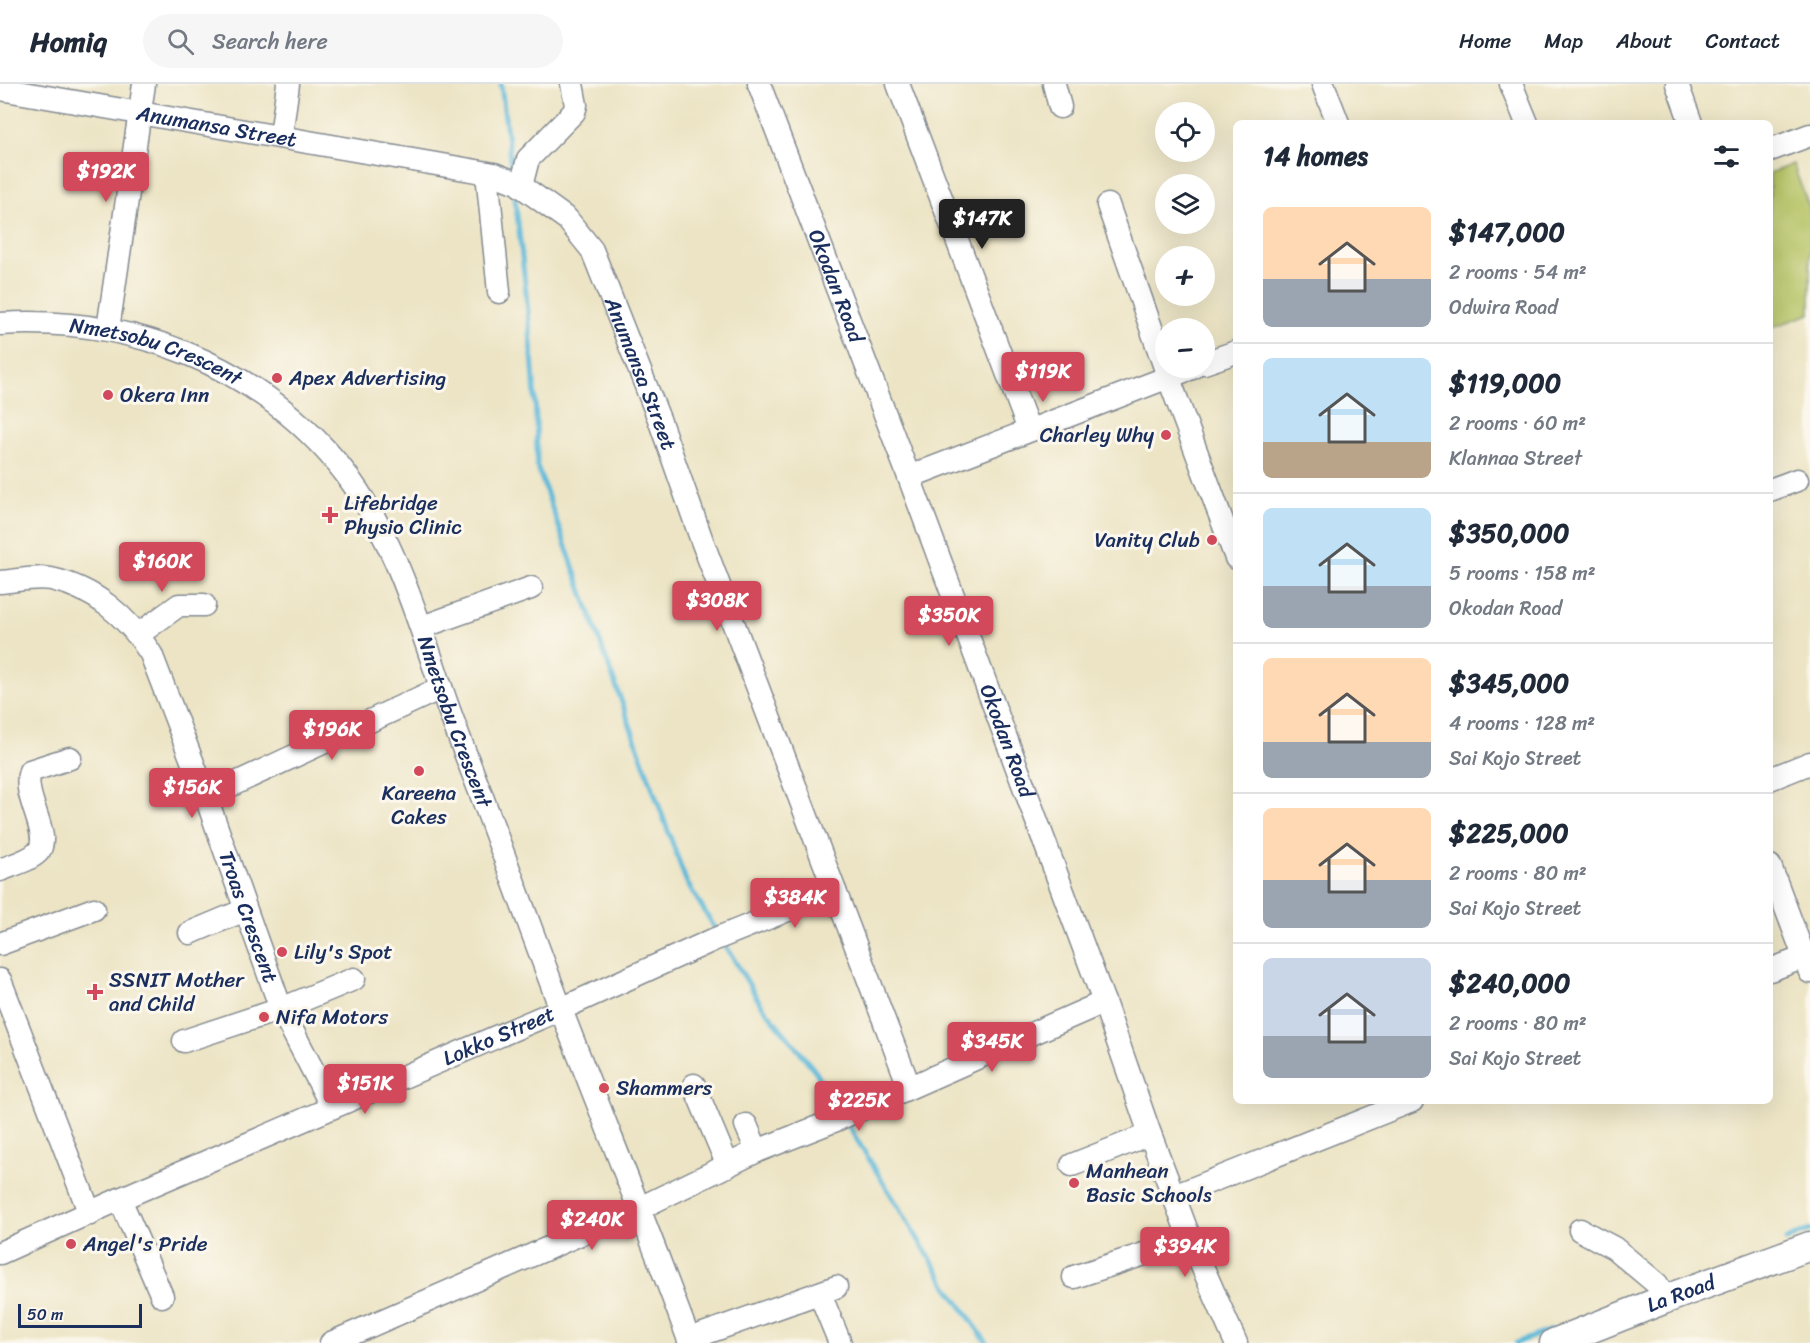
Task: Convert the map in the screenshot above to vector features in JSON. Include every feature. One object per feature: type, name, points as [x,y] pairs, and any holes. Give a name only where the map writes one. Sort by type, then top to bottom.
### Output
[{"type":"main road","name":"La Road","points":[[1554,1343],[1660,1291],[1810,1246]]},
{"type":"street","points":[[108,329],[144,84]]},
{"type":"street","points":[[281,136],[288,84]]},
{"type":"street","points":[[519,184],[528,159],[574,112],[576,105],[572,84]]},
{"type":"street","name":"Okodan Road","points":[[759,84],[909,477],[1104,1002],[1150,1134],[1190,1239],[1236,1343]]},
{"type":"street","points":[[898,84],[1029,430]]},
{"type":"street","points":[[1054,84],[1059,107]]},
{"type":"street","points":[[1323,84],[1337,120]]},
{"type":"street","points":[[1511,84],[1526,120]]},
{"type":"street","points":[[1677,84],[1690,120]]},
{"type":"street","name":"Anumansa Street","points":[[0,89],[491,173],[519,184],[567,219],[592,250],[909,1086]]},
{"type":"street","points":[[1773,149],[1810,135]]},
{"type":"street","points":[[491,173],[499,292]]},
{"type":"street","points":[[1108,205],[1155,339]]},
{"type":"street","name":"Nmetsobu Crescent","points":[[0,324],[54,322],[108,329],[167,344],[216,365],[269,399],[301,425],[338,464],[360,494],[392,552],[422,627],[441,688],[561,1009],[690,1341]]},
{"type":"street","points":[[1215,359],[1233,353]]},
{"type":"street","points":[[909,477],[1163,378]]},
{"type":"street","points":[[1169,378],[1232,535]]},
{"type":"street","points":[[1773,489],[1797,480]]},
{"type":"street","name":"Troas Crescent","points":[[0,582],[49,579],[89,592],[108,605],[139,634],[151,654],[206,797],[281,1010],[332,1107]]},
{"type":"street","points":[[422,627],[531,588]]},
{"type":"street","points":[[139,634],[179,605],[204,605]]},
{"type":"street","points":[[206,797],[441,688]]},
{"type":"street","points":[[0,870],[32,857],[42,843],[42,834],[28,788],[27,779],[30,771],[70,758]]},
{"type":"street","points":[[1773,778],[1810,763]]},
{"type":"street","points":[[1773,874],[1808,961],[1773,969]]},
{"type":"street","name":"Lokko Street","points":[[0,1253],[561,1009],[713,940],[835,891]]},
{"type":"street","points":[[0,944],[94,909]]},
{"type":"street","points":[[189,933],[245,910]]},
{"type":"street","points":[[184,1041],[281,1010],[354,979]]},
{"type":"street","points":[[0,980],[90,1214]]},
{"type":"street","points":[[331,1343],[640,1208],[757,1151],[836,1120],[1104,1002]]},
{"type":"street","points":[[694,1085],[728,1166]]},
{"type":"street","points":[[1174,1196],[1404,1104]]},
{"type":"street","points":[[746,1125],[757,1151]]},
{"type":"street","points":[[1072,1165],[1150,1134]]},
{"type":"street","points":[[120,1199],[162,1296]]},
{"type":"street","points":[[1580,1230],[1614,1248],[1660,1291]]},
{"type":"street","points":[[1074,1277],[1190,1239]]},
{"type":"street","points":[[690,1341],[828,1290],[840,1343]]},
{"type":"green space","points":[[1793,164],[1810,210],[1810,314],[1773,327],[1773,172]]},
{"type":"waterway","points":[[501,84],[512,175]]},
{"type":"waterway","points":[[514,190],[533,363],[537,466],[686,881],[718,933]]},
{"type":"waterway","points":[[723,941],[760,1003],[816,1072],[840,1111]]},
{"type":"waterway","points":[[846,1122],[947,1286],[987,1343]]},
{"type":"waterway","points":[[1786,1240],[1810,1230]]},
{"type":"waterway","points":[[1516,1343],[1551,1330]]},
{"type":"place","name":"Apex Advertising","points":[[277,378]]},
{"type":"place","name":"Okera Inn","points":[[108,395]]},
{"type":"place","name":"Charley Why","points":[[1166,435]]},
{"type":"place","name":"Lifebridge Physio Clinic","points":[[330,515]]},
{"type":"place","name":"Vanity Club","points":[[1212,540]]},
{"type":"place","name":"Kareena Cakes","points":[[419,771]]},
{"type":"place","name":"Lily's Spot","points":[[282,952]]},
{"type":"place","name":"SSNIT Mother and Child","points":[[95,992]]},
{"type":"place","name":"Nifa Motors","points":[[264,1017]]},
{"type":"place","name":"Shammers","points":[[604,1088]]},
{"type":"place","name":"Manhean Basic Schools","points":[[1074,1183]]},
{"type":"place","name":"Angel's Pride","points":[[71,1244]]}]
